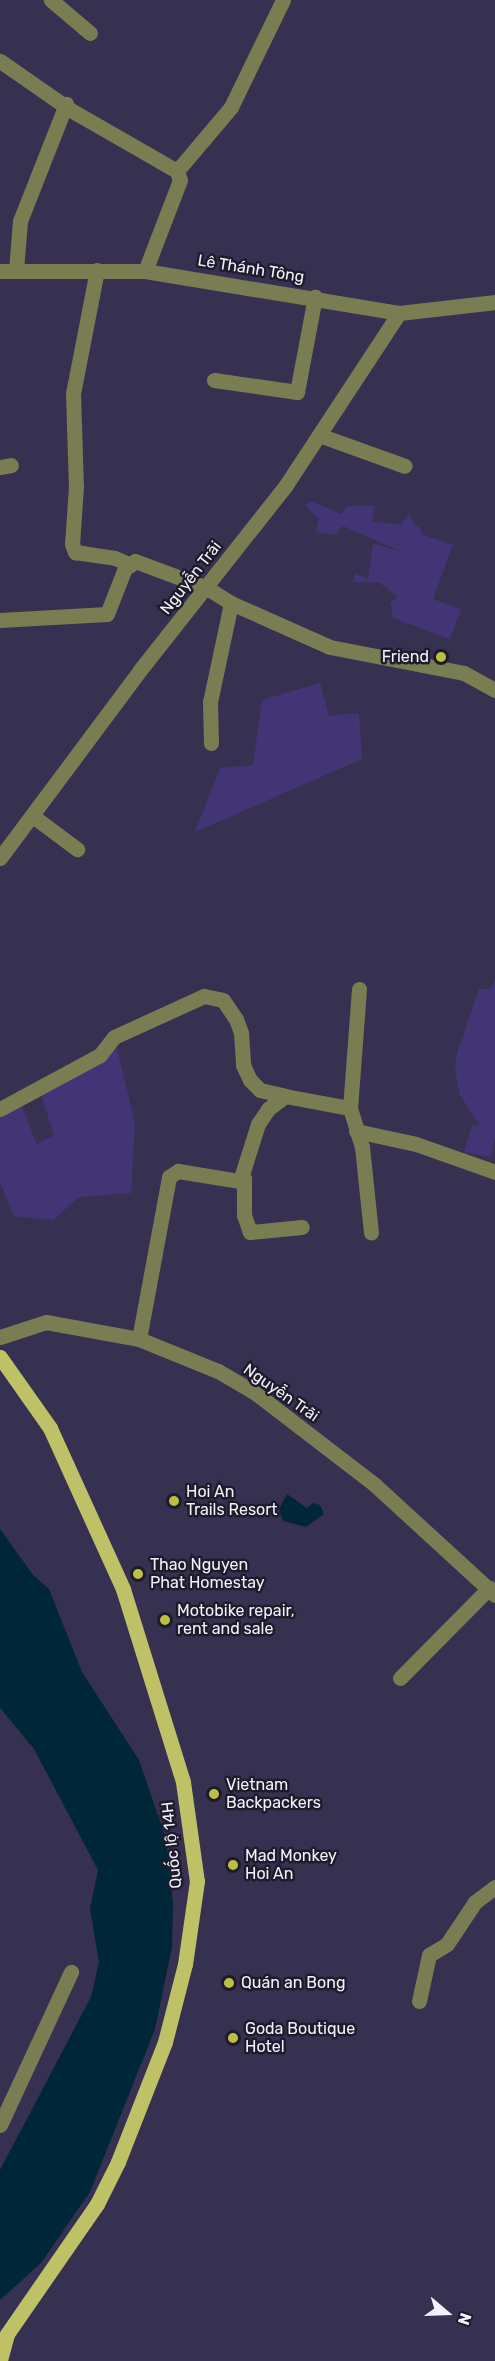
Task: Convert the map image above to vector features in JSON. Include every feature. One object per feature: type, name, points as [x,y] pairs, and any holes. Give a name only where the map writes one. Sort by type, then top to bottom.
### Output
[{"type":"main road","name":"Quốc lộ 14H","points":[[0,1357],[50,1428],[123,1588],[183,1782],[197,1881],[185,1964],[165,2042],[118,2162],[97,2204],[7,2334],[0,2361]]},
{"type":"street","points":[[51,0],[90,33]]},
{"type":"street","points":[[177,171],[231,107],[283,0]]},
{"type":"street","points":[[0,62],[177,171],[180,180],[145,271]]},
{"type":"street","points":[[16,270],[20,221],[66,104]]},
{"type":"street","points":[[97,270],[73,393],[76,486],[72,544],[75,552],[116,558],[131,564]]},
{"type":"street","name":"Lê Thánh Tông","points":[[0,271],[145,271],[315,297],[399,313],[495,302]]},
{"type":"street","points":[[214,380],[297,392],[315,297]]},
{"type":"street","name":"Nguyễn Trãi","points":[[0,858],[34,817],[140,670],[207,588],[319,435],[399,313]]},
{"type":"street","points":[[319,435],[405,466]]},
{"type":"street","points":[[0,620],[107,614],[125,568],[135,561],[207,588],[231,603],[330,647],[464,673],[495,690]]},
{"type":"street","points":[[211,743],[210,702],[231,603]]},
{"type":"street","points":[[34,817],[77,849]]},
{"type":"street","points":[[359,989],[350,1108],[362,1147],[371,1233]]},
{"type":"street","points":[[0,1109],[100,1055],[114,1036],[204,996],[223,1000],[236,1019],[241,1033],[243,1065],[250,1080],[260,1090],[350,1108]]},
{"type":"street","points":[[285,1096],[268,1109],[258,1124],[244,1178],[244,1215],[250,1232],[302,1227]]},
{"type":"street","points":[[356,1131],[416,1144],[495,1172]]},
{"type":"street","points":[[139,1339],[169,1177],[178,1171],[221,1180],[244,1178]]},
{"type":"street","name":"Nguyễn Trãi","points":[[0,1337],[46,1322],[139,1339],[218,1371],[254,1392],[375,1485],[492,1592]]},
{"type":"street","points":[[400,1678],[492,1592]]},
{"type":"street","points":[[419,2001],[429,1955],[447,1944],[475,1902],[495,1887]]},
{"type":"street","points":[[0,2125],[71,1972]]},
{"type":"shaded area","points":[[312,501],[340,514],[348,506],[375,506],[372,521],[400,525],[409,514],[416,526],[422,529],[421,534],[453,545],[433,599],[461,609],[450,639],[393,618],[390,603],[398,597],[380,583],[353,582],[355,573],[368,579],[373,544],[400,551],[343,526],[334,535],[316,531],[319,519],[305,505]]},
{"type":"shaded area","points":[[320,683],[329,716],[359,713],[362,759],[195,832],[220,768],[253,765],[262,700]]},
{"type":"shaded area","points":[[495,980],[495,1138],[491,1157],[464,1152],[472,1125],[480,1126],[460,1095],[455,1070],[457,1053],[479,989],[490,989]]},
{"type":"shaded area","points":[[114,1037],[135,1123],[131,1193],[79,1197],[53,1220],[14,1216],[0,1182],[0,1109],[18,1096],[37,1145],[54,1135],[38,1085]]},
{"type":"water","points":[[287,1494],[307,1508],[313,1503],[320,1505],[324,1514],[306,1527],[283,1521],[279,1509]]},
{"type":"water","points":[[0,1529],[34,1576],[49,1589],[82,1672],[139,1760],[166,1839],[173,1903],[172,1947],[155,2029],[90,2192],[41,2263],[0,2300],[0,2170],[91,1997],[99,1962],[90,1909],[98,1870],[34,1749],[0,1708]]},
{"type":"place","name":"Friend","points":[[441,657]]},
{"type":"place","name":"Hoi An Trails Resort","points":[[174,1501]]},
{"type":"place","name":"Thao Nguyen Phat Homestay","points":[[138,1574]]},
{"type":"place","name":"Motobike repair, rent and sale","points":[[165,1620]]},
{"type":"place","name":"Vietnam Backpackers","points":[[214,1794]]},
{"type":"place","name":"Mad Monkey Hoi An","points":[[233,1865]]},
{"type":"place","name":"Quán an Bong","points":[[229,1983]]},
{"type":"place","name":"Goda Boutique Hotel","points":[[233,2038]]}]
